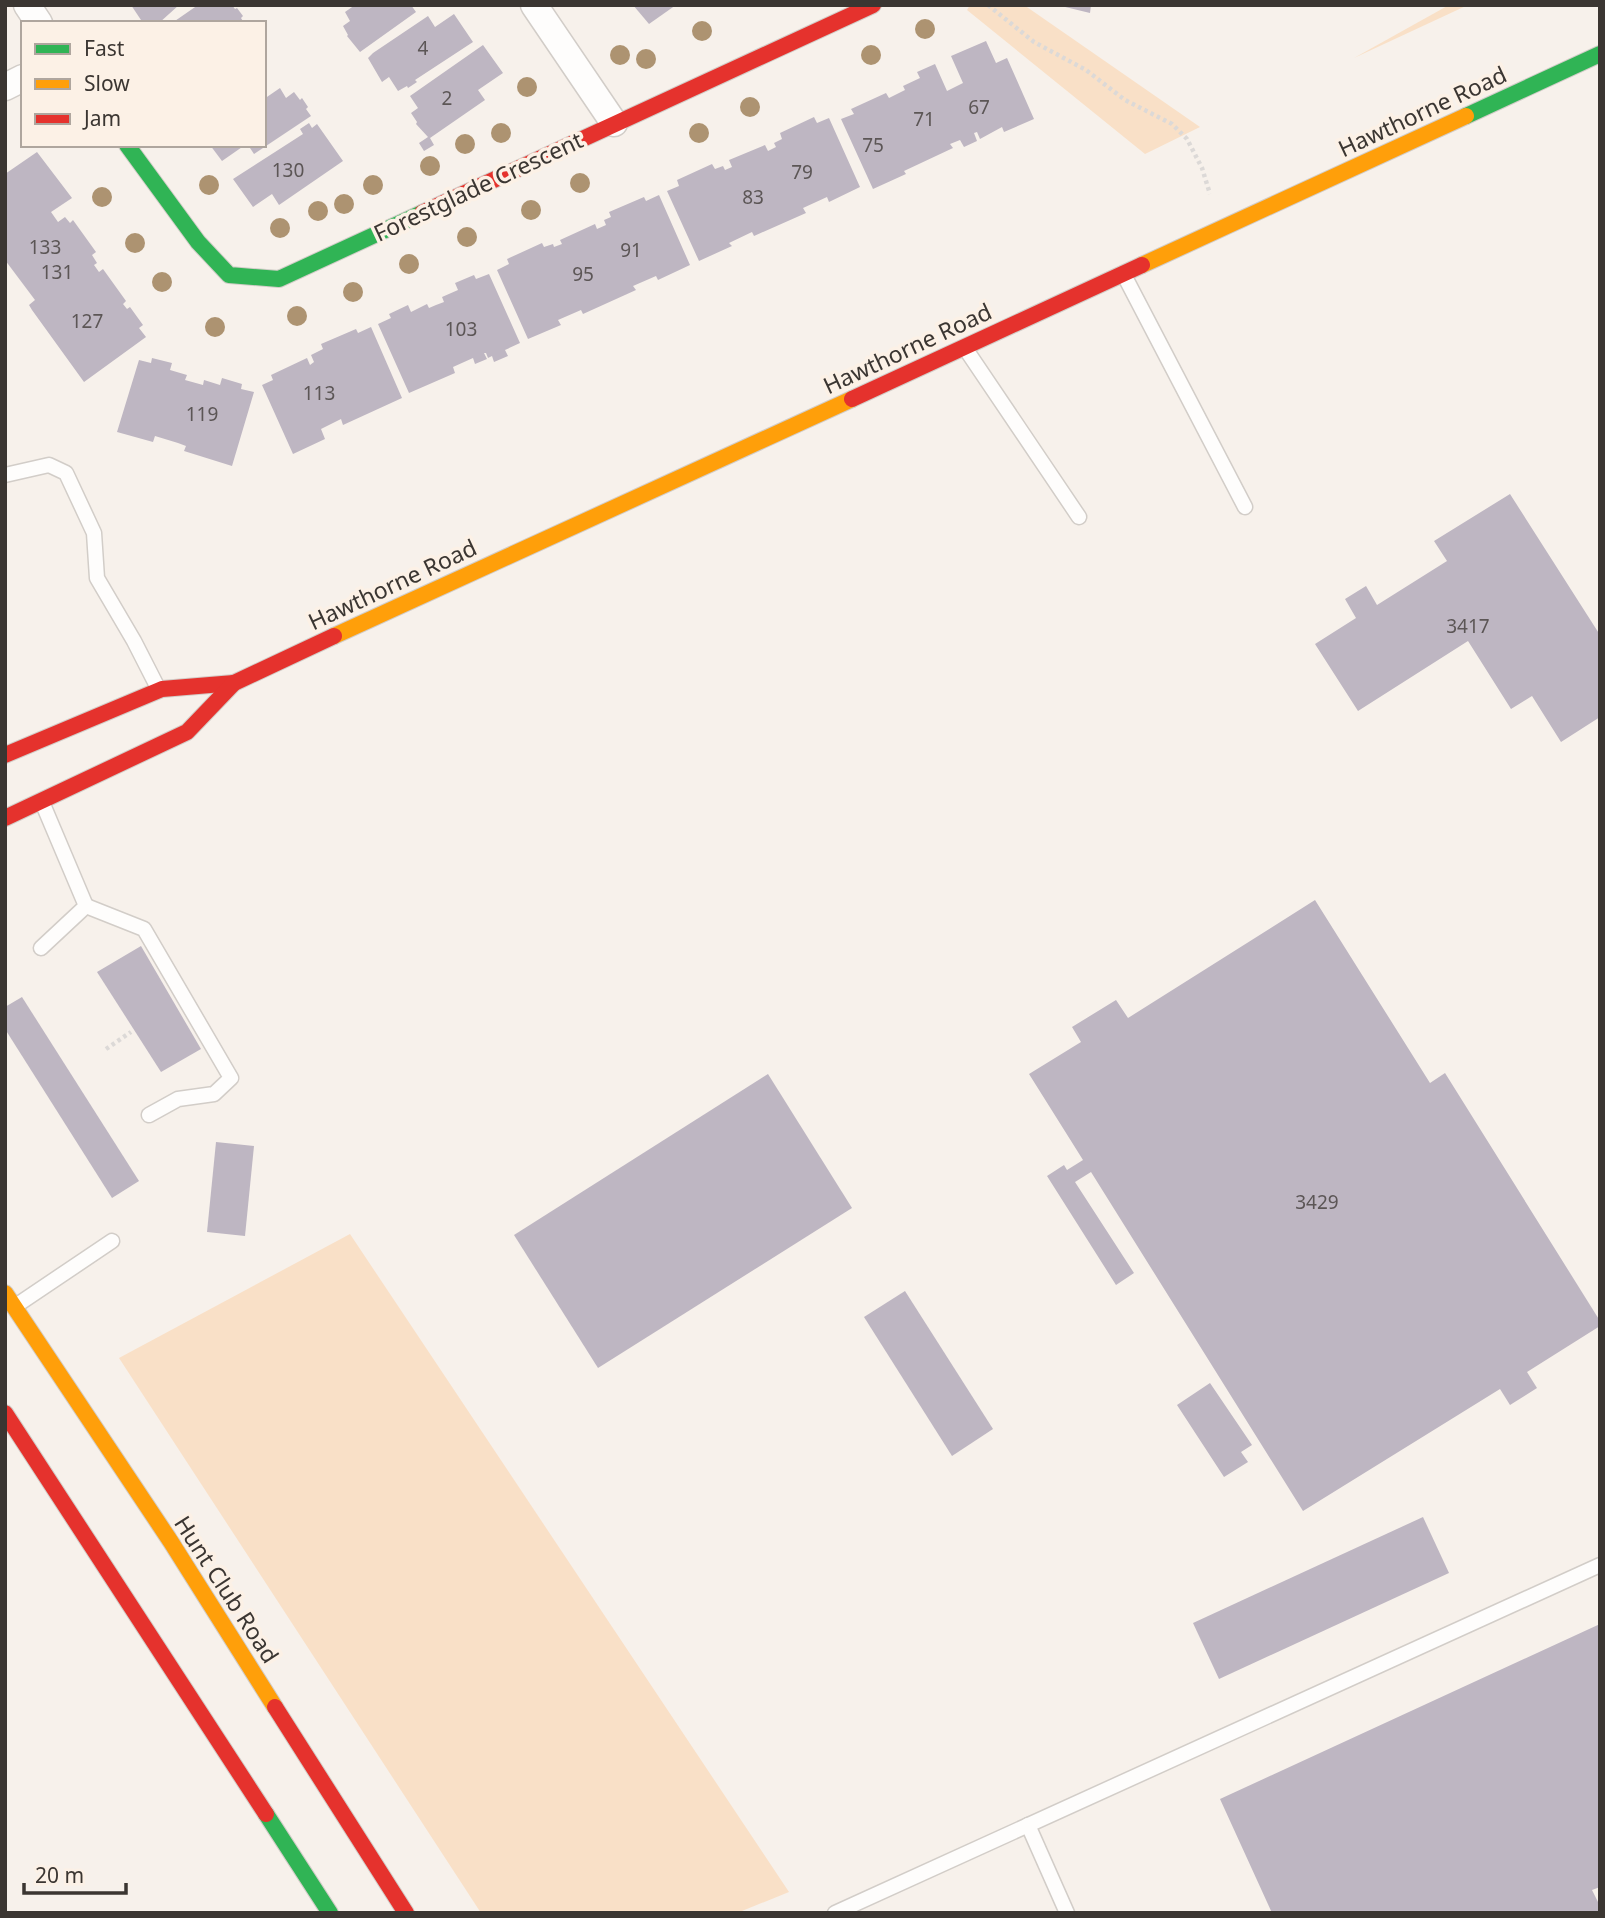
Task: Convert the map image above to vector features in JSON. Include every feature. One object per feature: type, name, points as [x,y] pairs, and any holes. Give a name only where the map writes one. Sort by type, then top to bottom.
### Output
[{"type":"main road","name":"Forestglade Crescent","points":[[128,147],[198,242],[229,275],[279,279],[873,5]]},
{"type":"main road","name":"Hawthorne Road","points":[[5,755],[159,690],[234,683],[1600,54]]},
{"type":"main road","name":"Hawthorne Road","points":[[5,818],[187,732],[234,683]]},
{"type":"main road","name":"Hunt Club Road","points":[[10,1300],[171,1542],[406,1913]]},
{"type":"main road","points":[[5,1413],[330,1913]]},
{"type":"street","points":[[27,5],[38,21]]},
{"type":"street","points":[[534,5],[614,123]]},
{"type":"street","points":[[5,87],[21,79]]},
{"type":"lane","points":[[1123,274],[1245,507]]},
{"type":"lane","points":[[964,347],[1079,517]]},
{"type":"lane","points":[[5,475],[49,465],[66,473],[94,533],[97,578],[159,690]]},
{"type":"lane","points":[[41,801],[86,906],[144,929],[232,1078],[214,1094],[177,1099],[149,1115]]},
{"type":"lane","points":[[41,948],[86,906]]},
{"type":"lane","points":[[10,1300],[112,1241]]},
{"type":"lane","points":[[835,1913],[1600,1565]]},
{"type":"lane","points":[[1028,1825],[1067,1913]]},
{"type":"path","points":[[988,5],[1034,42],[1086,70],[1125,100],[1172,124],[1187,139],[1202,168],[1222,228]]},
{"type":"path","points":[[106,1049],[131,1032]]},
{"type":"shaded area","points":[[970,5],[1024,5],[1200,127],[1145,154],[967,10]]},
{"type":"shaded area","points":[[1449,5],[1468,5],[1354,58]]},
{"type":"shaded area","points":[[350,1234],[789,1892],[737,1913],[481,1913],[119,1358]]},
{"type":"building","points":[[131,5],[179,5],[161,21],[142,21]]},
{"type":"building","points":[[198,5],[232,5],[243,16],[243,21],[175,21]]},
{"type":"building","points":[[355,5],[411,5],[416,12],[360,52],[347,36],[343,26],[350,21],[345,12]]},
{"type":"building","points":[[633,5],[676,5],[649,24]]},
{"type":"building","points":[[1057,5],[1091,5],[1090,13]]},
{"type":"building","points":[[454,14],[473,42],[415,80],[417,82],[408,88],[407,86],[398,91],[389,77],[382,82],[368,58],[373,53],[428,16],[435,27]]},
{"type":"building","points":[[986,41],[996,63],[1007,58],[1034,119],[1004,132],[1002,127],[980,139],[977,132],[974,133],[977,141],[964,147],[960,140],[950,144],[953,148],[873,189],[841,119],[854,114],[851,109],[886,93],[889,98],[905,90],[903,86],[920,78],[917,72],[935,64],[947,91],[963,83],[951,56]]},
{"type":"building","points":[[483,45],[503,73],[478,90],[485,100],[430,138],[434,145],[424,151],[419,143],[428,137],[416,124],[411,113],[418,108],[410,96]]},
{"type":"building","points":[[280,88],[286,98],[294,92],[300,100],[302,98],[311,116],[266,146],[266,98]]},
{"type":"building","points":[[814,117],[817,123],[829,118],[860,187],[829,202],[827,197],[803,208],[806,213],[754,236],[752,232],[729,243],[732,246],[699,261],[667,191],[679,186],[677,180],[712,164],[715,169],[723,166],[725,170],[732,167],[729,160],[765,145],[768,151],[776,147],[774,143],[782,139],[780,133]]},
{"type":"building","points":[[309,123],[312,128],[317,124],[343,161],[279,205],[272,194],[253,207],[233,179],[303,134],[300,129]]},
{"type":"building","points":[[212,147],[242,147],[222,161]]},
{"type":"building","points":[[249,147],[264,147],[254,154]]},
{"type":"building","points":[[37,152],[72,198],[51,212],[58,222],[65,217],[70,223],[73,220],[96,252],[92,255],[97,263],[94,265],[99,272],[103,269],[126,301],[123,304],[127,309],[130,307],[143,325],[139,328],[146,337],[84,382],[32,310],[29,305],[35,300],[5,260],[5,174]]},
{"type":"building","points":[[659,195],[690,265],[658,280],[656,276],[633,286],[636,290],[583,314],[581,310],[558,320],[561,325],[528,339],[497,270],[509,264],[507,259],[542,243],[544,247],[562,244],[560,240],[595,224],[597,229],[606,225],[604,220],[611,217],[609,212],[644,197],[646,201]]},
{"type":"building","points":[[489,274],[520,343],[505,350],[508,356],[494,362],[492,356],[488,358],[484,353],[487,359],[475,364],[473,358],[453,367],[455,373],[409,393],[378,324],[391,318],[389,314],[408,305],[411,312],[427,304],[429,308],[444,302],[442,297],[458,290],[455,283],[474,275],[476,279]]},
{"type":"building","points":[[371,327],[402,398],[343,425],[341,419],[321,429],[325,439],[293,454],[262,385],[273,380],[271,375],[307,358],[310,365],[314,362],[311,355],[323,349],[321,344],[356,329],[358,333]]},
{"type":"building","points":[[152,358],[172,363],[170,370],[187,375],[185,380],[203,385],[204,380],[220,385],[222,378],[242,384],[241,389],[254,392],[232,466],[184,451],[186,446],[155,436],[153,442],[117,432],[139,360],[151,363]]},
{"type":"building","points":[[1510,494],[1600,635],[1600,717],[1561,742],[1532,696],[1511,709],[1468,641],[1358,711],[1315,644],[1356,618],[1345,599],[1366,586],[1377,605],[1447,561],[1434,541]]},
{"type":"building","points":[[1315,900],[1430,1083],[1445,1073],[1600,1321],[1600,1326],[1527,1372],[1537,1388],[1510,1405],[1500,1389],[1303,1511],[1091,1172],[1075,1182],[1134,1273],[1116,1285],[1047,1176],[1064,1165],[1067,1170],[1083,1160],[1029,1074],[1081,1042],[1072,1027],[1116,1000],[1128,1018]]},
{"type":"building","points":[[141,946],[201,1049],[161,1072],[97,972]]},
{"type":"building","points":[[22,997],[139,1181],[112,1198],[5,1029],[5,1007]]},
{"type":"building","points":[[768,1074],[852,1208],[598,1368],[514,1235]]},
{"type":"building","points":[[216,1142],[254,1146],[245,1236],[207,1232]]},
{"type":"building","points":[[905,1291],[993,1429],[952,1456],[864,1317]]},
{"type":"building","points":[[1210,1383],[1252,1445],[1241,1452],[1248,1462],[1224,1477],[1177,1405]]},
{"type":"building","points":[[1423,1517],[1449,1573],[1219,1679],[1193,1623]]},
{"type":"building","points":[[1600,1624],[1600,1887],[1592,1890],[1600,1906],[1600,1913],[1272,1913],[1220,1799]]},
{"type":"traffic: fast","points":[[1466,116],[1600,54]]},
{"type":"traffic: fast","points":[[128,147],[198,242],[229,275],[279,279],[422,213]]},
{"type":"traffic: fast","points":[[266,1814],[330,1913]]},
{"type":"traffic: slow","points":[[1142,265],[1466,116]]},
{"type":"traffic: slow","points":[[334,636],[852,399]]},
{"type":"traffic: slow","points":[[5,1293],[171,1542],[275,1707]]},
{"type":"traffic: jam","points":[[422,213],[873,5]]},
{"type":"traffic: jam","points":[[852,399],[1142,265]]},
{"type":"traffic: jam","points":[[5,818],[187,732],[234,683],[334,636]]},
{"type":"traffic: jam","points":[[5,755],[162,689],[234,683]]},
{"type":"traffic: jam","points":[[5,1413],[266,1814]]},
{"type":"traffic: jam","points":[[275,1707],[406,1913]]}]
